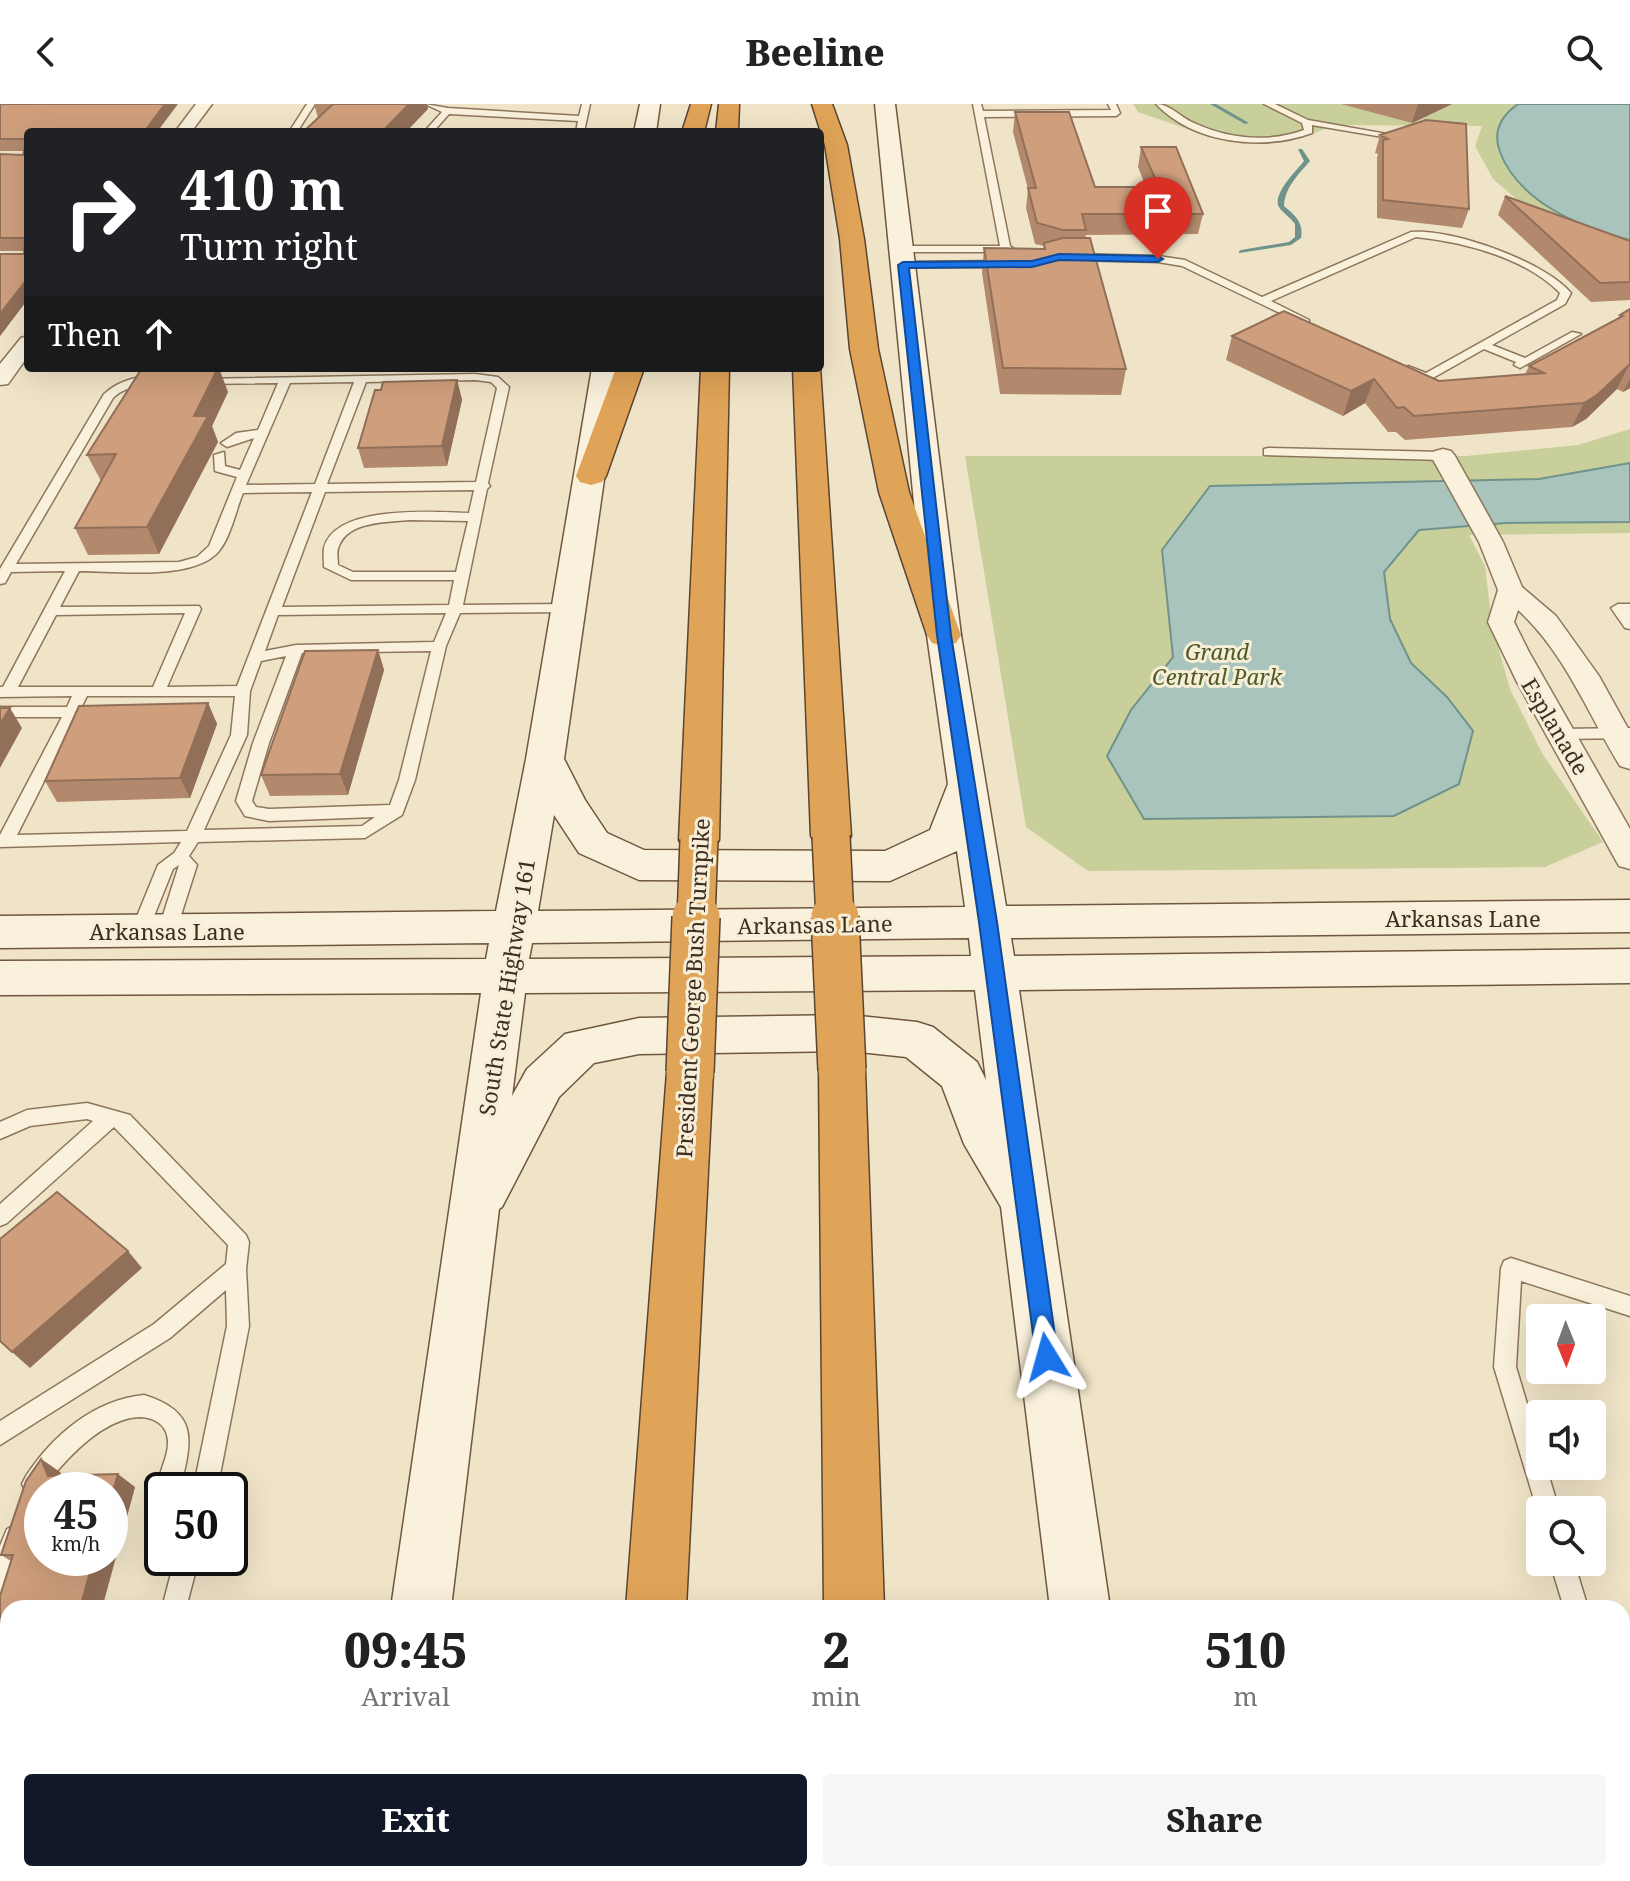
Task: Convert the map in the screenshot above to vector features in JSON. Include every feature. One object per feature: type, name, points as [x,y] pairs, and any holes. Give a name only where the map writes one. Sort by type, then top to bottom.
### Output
[{"type":"highway","points":[[694,128],[701,104]]},
{"type":"highway","points":[[727,128],[729,104]]},
{"type":"highway","points":[[822,104],[836,145],[852,239],[864,349],[894,492],[944,635]]},
{"type":"highway","points":[[591,476],[629,372]]},
{"type":"highway","name":"President George Bush Turnpike","points":[[657,1600],[690,1072],[715,372]]},
{"type":"highway","points":[[807,372],[842,1070],[854,1600]]},
{"type":"main road","points":[[646,128],[650,104]]},
{"type":"main road","points":[[885,104],[944,635],[988,922],[1079,1600]]},
{"type":"main road","name":"South State Highway 161","points":[[422,1600],[505,974],[545,759],[605,372]]},
{"type":"main road","points":[[545,759],[568,805],[593,843],[639,865],[890,866],[947,839],[967,781]]},
{"type":"main road","name":"Arkansas Lane","points":[[0,932],[1630,916]]},
{"type":"main road","name":"Arkansas Lane","points":[[0,978],[1630,966]]},
{"type":"main road","points":[[470,1220],[543,1083],[581,1047],[639,1036],[850,1033],[917,1040],[961,1075],[981,1130],[1025,1203]]},
{"type":"street","points":[[186,128],[204,104]]},
{"type":"street","points":[[0,379],[24,347]]},
{"type":"street","points":[[1443,456],[1491,542],[1511,590],[1547,622],[1624,734],[1630,759]]},
{"type":"street","name":"Esplanade","points":[[1511,590],[1501,622],[1521,667],[1630,858]]},
{"type":"lane","points":[[296,128],[311,104]]},
{"type":"lane","points":[[429,104],[447,111],[582,119]]},
{"type":"lane","points":[[581,128],[586,104]]},
{"type":"lane","points":[[1160,104],[1178,119],[1206,131],[1235,138],[1297,137],[1309,131],[1306,122]]},
{"type":"lane","points":[[1268,104],[1306,122],[1383,134]]},
{"type":"lane","points":[[513,115],[570,106]]},
{"type":"lane","points":[[902,257],[1015,264],[1006,249],[978,109],[1114,109]]},
{"type":"lane","points":[[432,128],[447,111]]},
{"type":"lane","points":[[1262,301],[1415,234],[1439,235],[1539,271],[1566,293],[1561,302],[1427,377]]},
{"type":"lane","points":[[902,257],[1019,249]]},
{"type":"lane","points":[[1059,257],[1158,259],[1185,263],[1311,325]]},
{"type":"lane","points":[[1483,345],[1522,364],[1576,334]]},
{"type":"lane","points":[[1401,365],[1450,383]]},
{"type":"lane","points":[[154,931],[166,865],[180,857],[192,838],[239,735],[243,691],[361,379]]},
{"type":"lane","points":[[82,692],[3,841],[365,832],[396,811],[407,780],[439,646],[455,609],[503,387],[494,379],[194,381]]},
{"type":"lane","points":[[3,574],[108,396],[117,386],[133,381],[163,381]]},
{"type":"lane","points":[[3,574],[74,568],[179,566],[202,560],[215,547],[285,381]]},
{"type":"lane","points":[[227,443],[240,436],[262,433]]},
{"type":"lane","points":[[1268,452],[1443,456]]},
{"type":"lane","points":[[220,455],[219,468],[241,482],[319,488],[484,486]]},
{"type":"lane","points":[[463,576],[351,576],[331,567],[328,556],[331,543],[339,532],[361,522],[476,517]]},
{"type":"lane","points":[[4,692],[74,568]]},
{"type":"lane","points":[[273,611],[570,608]]},
{"type":"lane","points":[[1630,608],[1618,608],[1630,625]]},
{"type":"lane","points":[[51,611],[194,609],[158,691]]},
{"type":"lane","points":[[256,658],[296,649],[439,646]]},
{"type":"lane","points":[[296,649],[261,743],[244,801],[251,812],[269,815],[396,811]]},
{"type":"lane","points":[[4,692],[243,691]]},
{"type":"lane","points":[[0,712],[71,712]]},
{"type":"lane","points":[[1561,734],[1624,734]]},
{"type":"lane","points":[[154,931],[189,865],[180,857]]},
{"type":"lane","points":[[0,1131],[27,1118],[87,1111],[123,1121],[239,1242],[236,1269],[238,1326],[209,1472]]},
{"type":"lane","points":[[0,1217],[110,1118]]},
{"type":"lane","points":[[1543,1496],[1505,1367],[1511,1268],[1630,1306]]},
{"type":"lane","points":[[0,1434],[162,1331],[236,1269]]},
{"type":"lane","points":[[0,1582],[27,1497],[42,1471],[102,1417],[130,1406],[152,1406],[171,1418],[179,1437],[172,1472]]},
{"type":"lane","points":[[176,1600],[182,1576]]},
{"type":"lane","points":[[1566,1576],[1574,1600]]},
{"type":"green space","points":[[1133,104],[1630,104],[1630,255],[1527,208],[1493,179],[1475,146],[1482,126],[1334,125],[1302,138],[1260,143],[1207,136],[1138,112]]},
{"type":"green space","name":"Grand Central Park","points":[[1630,429],[1630,533],[1469,535],[1485,566],[1492,625],[1510,689],[1542,753],[1603,842],[1545,867],[1088,871],[1026,827],[965,456],[1466,456],[1578,445]]},
{"type":"water","points":[[1518,104],[1630,104],[1630,240],[1572,220],[1537,199],[1521,185],[1500,152],[1497,137],[1503,119]]},
{"type":"water","points":[[1630,463],[1630,522],[1506,523],[1419,530],[1384,572],[1390,619],[1411,663],[1447,697],[1473,731],[1459,784],[1394,816],[1144,819],[1107,756],[1131,710],[1173,657],[1162,550],[1210,486],[1539,479]]},
{"type":"building","points":[[0,104],[165,104],[147,128],[24,128],[24,140],[0,139]]},
{"type":"building","points":[[333,104],[409,104],[386,128],[307,128]]},
{"type":"building","points":[[1015,112],[1069,112],[1095,187],[1159,187],[1141,147],[1176,147],[1203,214],[1082,214],[1086,230],[1063,230],[1037,223],[1028,188],[1036,188]]},
{"type":"building","points":[[1426,120],[1466,124],[1469,209],[1383,200],[1383,140],[1388,139],[1380,135]]},
{"type":"building","points":[[24,151],[24,238],[0,238],[0,154],[23,155]]},
{"type":"building","points":[[1505,196],[1630,241],[1630,282],[1600,283]]},
{"type":"building","points":[[1063,238],[1090,238],[1126,369],[1003,368],[984,248],[1045,249],[1044,243]]},
{"type":"building","points":[[0,254],[24,254],[24,283],[0,314]]},
{"type":"building","points":[[1630,309],[1630,366],[1584,403],[1414,416],[1404,407],[1397,408],[1374,379],[1351,391],[1232,336],[1284,311],[1439,381],[1544,373],[1529,366],[1623,316],[1620,315]]},
{"type":"building","points":[[139,372],[216,372],[194,416],[208,416],[147,527],[75,528],[116,454],[87,455]]},
{"type":"building","points":[[457,380],[442,446],[358,448],[375,390],[381,390],[383,382]]},
{"type":"building","points":[[378,650],[340,774],[261,775],[305,651]]},
{"type":"building","points":[[208,703],[180,778],[45,781],[79,706]]},
{"type":"building","points":[[0,708],[10,708],[0,724]]},
{"type":"building","points":[[57,1192],[128,1251],[12,1352],[0,1341],[0,1239]]},
{"type":"building","points":[[41,1459],[46,1472],[32,1472]]},
{"type":"building","points":[[24,1487],[24,1576],[89,1576],[82,1600],[0,1600],[13,1555],[1,1555]]},
{"type":"waterway","points":[[1212,104],[1247,123]]},
{"type":"waterway","points":[[1241,252],[1291,243],[1298,238],[1298,224],[1281,207],[1281,201],[1286,188],[1307,161],[1300,150]]},
{"type":"route","points":[[1047,1357],[988,922],[944,635],[903,265],[1032,264],[1059,257],[1158,259]]}]
